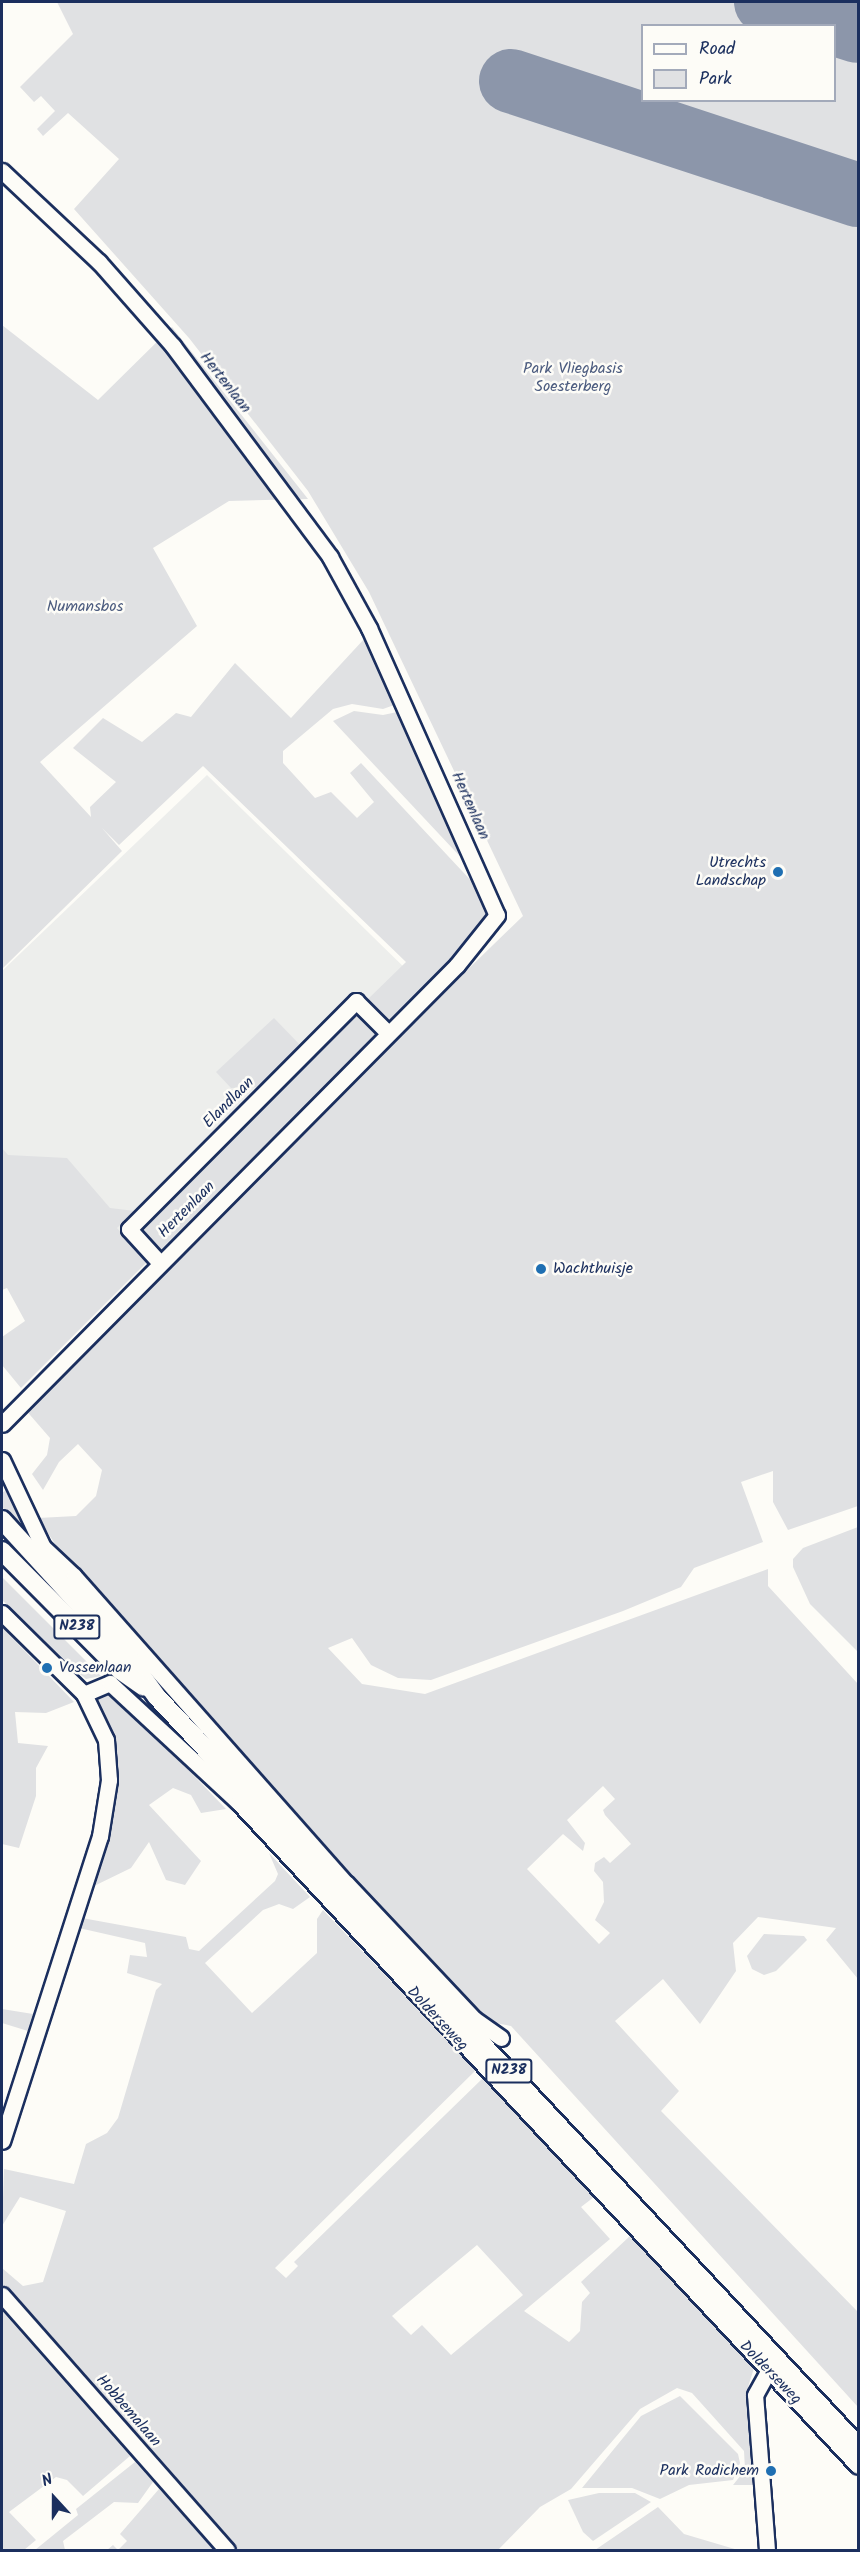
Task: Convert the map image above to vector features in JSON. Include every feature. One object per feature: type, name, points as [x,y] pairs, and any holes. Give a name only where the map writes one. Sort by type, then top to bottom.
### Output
[{"type":"main road","name":"Dolderseweg","points":[[2,1520],[131,1661],[157,1697],[858,2446]]},
{"type":"main road","name":"Dolderseweg","points":[[2,1551],[120,1670],[157,1697]]},
{"type":"street","name":"Hertenlaan","points":[[2,171],[99,262],[218,400],[330,557],[424,746],[497,915],[483,937],[20,1402],[2,1424]]},
{"type":"street","name":"Elandlaan","points":[[160,1263],[129,1229],[356,1001],[388,1033]]},
{"type":"street","name":"Hertenlaan","points":[[2,1413],[20,1402]]},
{"type":"street","name":"Dolderseweg","points":[[2,1460],[43,1547],[74,1576],[346,1883],[474,2019],[501,2038]]},
{"type":"street","points":[[2,1613],[84,1694],[106,1740],[106,1808],[2,2141]]},
{"type":"street","name":"Dolderseweg","points":[[84,1694],[110,1683],[238,1802],[767,2373],[858,2466]]},
{"type":"street","name":"Hobbemalaan","points":[[2,2295],[227,2550]]},
{"type":"street","points":[[767,2373],[755,2395],[767,2550]]},
{"type":"shaded area","points":[[207,775],[411,974],[112,1259],[2,1151],[2,971]]},
{"type":"green space","name":"Park Vliegbasis Soesterberg","points":[[57,2],[858,2],[858,1506],[788,1530],[773,1502],[773,1471],[741,1482],[763,1542],[694,1568],[681,1587],[623,1611],[431,1680],[398,1678],[371,1665],[352,1638],[328,1648],[362,1684],[425,1694],[768,1569],[768,1586],[858,1684],[858,1979],[826,1940],[836,1928],[758,1917],[733,1943],[736,1971],[700,2024],[663,1979],[615,2021],[679,2091],[661,2111],[858,2312],[858,2407],[511,2026],[485,2021],[365,1894],[65,1559],[38,1518],[76,1516],[96,1496],[102,1470],[78,1444],[59,1462],[43,1490],[32,1474],[47,1455],[50,1438],[24,1408],[64,1361],[523,916],[369,592],[308,491],[189,338],[74,209],[119,159],[68,113],[43,136],[37,129],[55,111],[41,96],[34,102],[20,87],[73,34]],"holes":[[[603,1786],[615,1799],[603,1810],[631,1844],[610,1863],[604,1857],[595,1863],[594,1871],[603,1882],[604,1902],[595,1920],[610,1933],[599,1944],[527,1869],[563,1834],[583,1851],[585,1843],[567,1820]]]},
{"type":"green space","name":"Numansbos","points":[[2,325],[98,400],[172,327],[308,499],[229,501],[153,548],[197,626],[40,762],[91,817],[90,807],[116,782],[73,748],[103,718],[142,742],[176,713],[191,717],[235,663],[291,718],[365,638],[397,704],[383,709],[352,704],[333,709],[283,751],[283,763],[315,798],[331,792],[357,818],[374,802],[350,773],[361,763],[477,887],[487,912],[482,928],[388,1022],[367,1000],[406,962],[203,766],[119,845],[102,828],[122,851],[2,969]]},
{"type":"green space","points":[[354,711],[383,715],[402,711],[469,866],[333,721]]},
{"type":"green space","points":[[357,1011],[378,1032],[161,1249],[140,1228]]},
{"type":"green space","points":[[274,1018],[302,1047],[260,1087],[231,1088],[216,1072]]},
{"type":"green space","points":[[2,1148],[8,1155],[67,1158],[110,1208],[135,1211],[117,1228],[147,1262],[21,1388],[2,1365],[2,1337],[25,1321],[7,1288],[2,1290]]},
{"type":"green space","points":[[9,1488],[32,1539],[2,1507],[2,1493]]},
{"type":"green space","points":[[858,1527],[858,1652],[810,1604],[793,1567],[793,1559],[803,1548]]},
{"type":"green space","points":[[2,1577],[101,1676],[86,1679],[2,1600]]},
{"type":"green space","points":[[2,1627],[74,1702],[46,1713],[15,1712],[18,1743],[48,1746],[36,1768],[36,1796],[19,1848],[2,1844]]},
{"type":"green space","points":[[103,1693],[126,1705],[226,1809],[201,1813],[191,1795],[173,1788],[149,1805],[201,1861],[185,1885],[166,1880],[149,1842],[131,1868],[92,1887],[115,1803],[112,1755],[96,1702]]},
{"type":"green space","points":[[269,1853],[310,1897],[293,1909],[279,1904],[263,1910],[205,1963],[252,2013],[317,1953],[317,1919],[323,1910],[476,2070],[275,2268],[286,2278],[298,2266],[294,2262],[483,2078],[594,2197],[581,2207],[610,2239],[524,2311],[569,2342],[580,2331],[582,2302],[590,2293],[581,2282],[631,2235],[754,2368],[748,2387],[755,2485],[733,2485],[745,2470],[744,2451],[692,2393],[677,2388],[640,2409],[571,2489],[540,2507],[498,2550],[233,2550],[2,2288],[2,2268],[23,2286],[43,2282],[66,2211],[20,2197],[2,2226],[4,2169],[74,2184],[86,2144],[107,2133],[118,2118],[156,1990],[162,1984],[127,1973],[130,1955],[147,1957],[145,1943],[79,1928],[82,1918],[186,1937],[189,1949],[199,1951],[275,1881],[278,1874]],"holes":[[[477,2245],[523,2295],[451,2355],[422,2325],[411,2335],[392,2316]]]},
{"type":"green space","points":[[764,1934],[804,1936],[807,1940],[776,1971],[764,1975],[752,1969],[747,1956]]},
{"type":"green space","points":[[2,2009],[33,2014],[28,2031],[2,2023]]},
{"type":"green space","points":[[2,2311],[130,2456],[83,2496],[67,2480],[56,2477],[9,2512],[36,2540],[24,2550],[2,2550]]},
{"type":"green space","points":[[680,2396],[738,2454],[740,2463],[733,2480],[689,2485],[660,2499],[632,2488],[582,2488],[641,2416]]},
{"type":"green space","points":[[135,2462],[153,2482],[138,2503],[114,2502],[63,2541],[65,2550],[35,2550],[78,2515],[76,2509]]},
{"type":"green space","points":[[159,2489],[214,2550],[118,2550],[127,2541],[120,2534]]},
{"type":"green space","points":[[599,2493],[635,2493],[651,2502],[593,2541],[583,2532],[568,2500]]},
{"type":"green space","points":[[658,2507],[684,2534],[738,2550],[595,2550]]},
{"type":"green space","points":[[113,2545],[118,2550],[107,2550]]},
{"type":"runway","points":[[766,2],[836,24]]},
{"type":"runway","points":[[836,24],[858,31]]},
{"type":"runway","points":[[511,81],[858,195]]},
{"type":"place","name":"Utrechts Landschap","points":[[778,872]]},
{"type":"place","name":"Wachthuisje","points":[[541,1269]]},
{"type":"place","name":"Vossenlaan","points":[[47,1668]]},
{"type":"place","name":"Park Rodichem","points":[[771,2471]]}]
